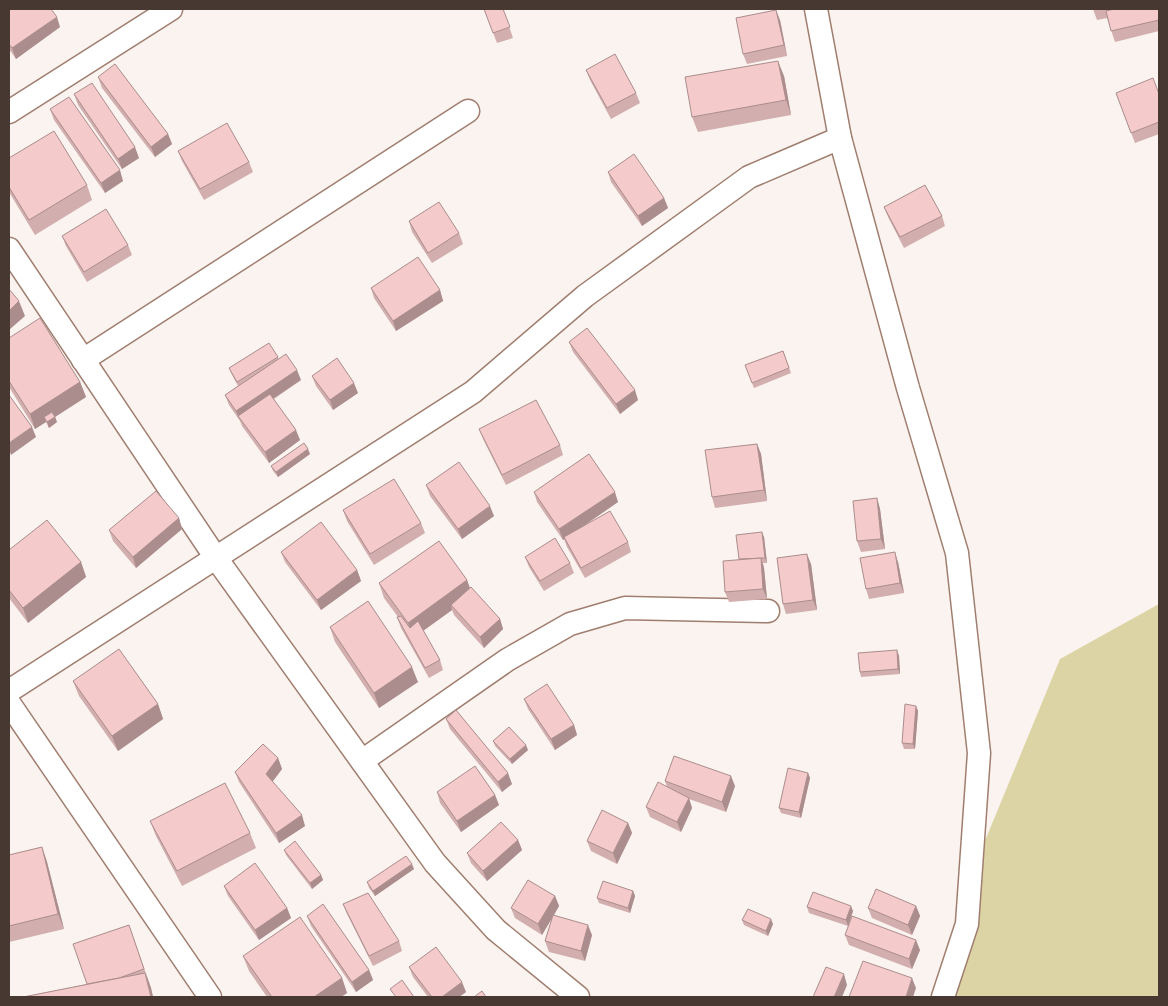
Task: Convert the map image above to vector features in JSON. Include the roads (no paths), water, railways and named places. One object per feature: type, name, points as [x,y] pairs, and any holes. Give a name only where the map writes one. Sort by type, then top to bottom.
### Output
[{"type":"street","points":[[9,112],[171,9]]},
{"type":"street","points":[[816,9],[840,138],[908,388],[957,554],[979,753],[968,924],[944,997]]},
{"type":"street","points":[[83,360],[468,111]]},
{"type":"street","points":[[9,691],[473,392],[585,296],[749,176],[840,138]]},
{"type":"street","points":[[9,249],[216,558],[435,862],[496,930],[578,997]]},
{"type":"street","points":[[362,761],[507,660],[570,624],[625,608],[768,611]]},
{"type":"street","points":[[9,703],[210,997]]}]
